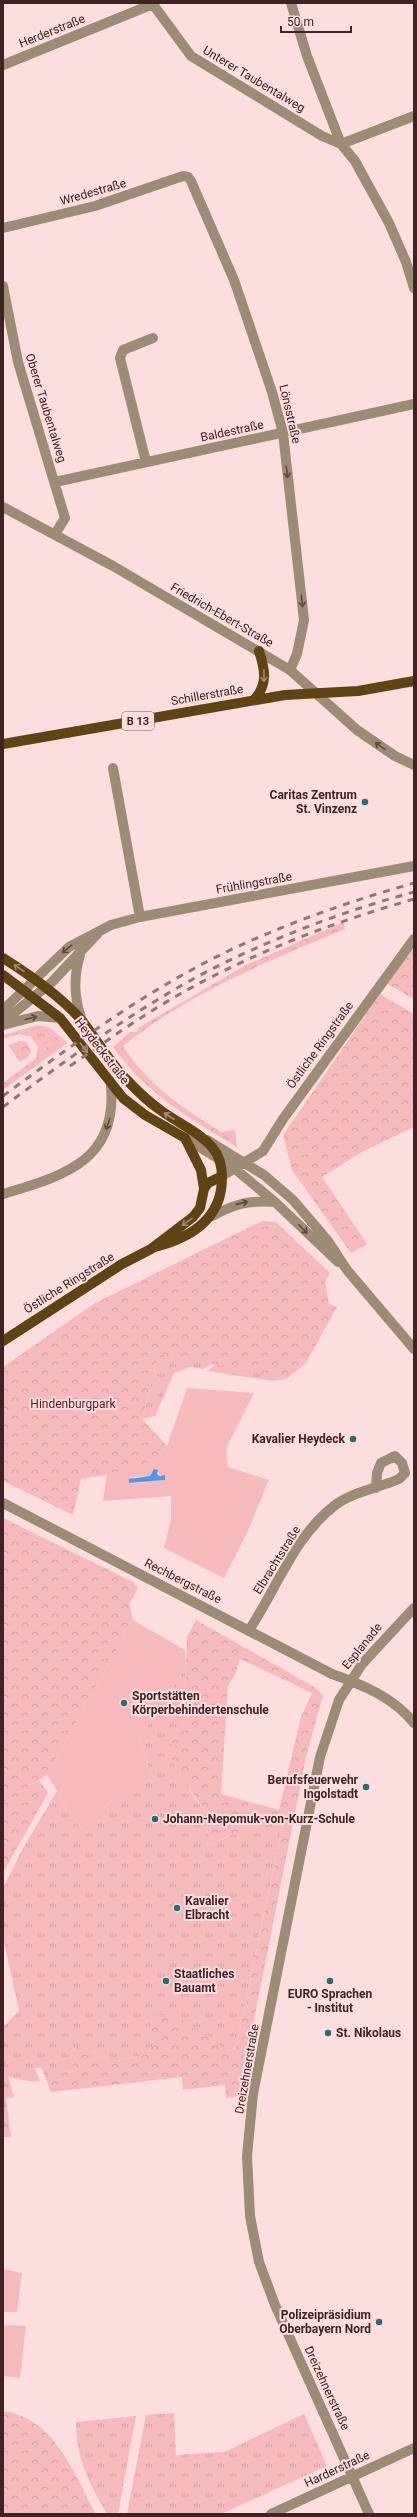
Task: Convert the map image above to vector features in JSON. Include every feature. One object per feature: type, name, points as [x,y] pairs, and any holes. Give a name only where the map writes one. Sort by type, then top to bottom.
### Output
[{"type":"main road","points":[[255,699],[265,684],[265,675],[259,651]]},
{"type":"main road","name":"Schillerstraße","points":[[4,744],[255,699],[316,692],[358,691],[414,681]]},
{"type":"main road","name":"Heydeckstraße","points":[[3,958],[35,979],[82,1021],[125,1079],[147,1100],[202,1137],[219,1158],[222,1176]]},
{"type":"main road","name":"Heydeckstraße","points":[[3,975],[25,990],[60,1018],[111,1085],[134,1108],[185,1138]]},
{"type":"main road","points":[[185,1138],[201,1170],[204,1189]]},
{"type":"main road","points":[[204,1189],[208,1183],[222,1176]]},
{"type":"main road","name":"Östliche Ringstraße","points":[[151,1248],[175,1242],[201,1227],[212,1216],[221,1194],[222,1176]]},
{"type":"main road","name":"Östliche Ringstraße","points":[[3,1341],[122,1264],[151,1248],[193,1217],[200,1208],[204,1189]]},
{"type":"street","points":[[291,3],[308,56],[341,144],[355,161],[389,223],[406,262],[414,288]]},
{"type":"street","name":"Unterer Taubentalweg","points":[[152,4],[190,56],[322,136],[341,144]]},
{"type":"street","name":"Herderstraße","points":[[4,63],[152,4]]},
{"type":"street","points":[[341,144],[414,116]]},
{"type":"street","name":"Wredestraße","points":[[3,228],[95,206],[183,176],[188,177]]},
{"type":"street","name":"Lönsstraße","points":[[188,177],[234,280],[272,392],[283,433],[304,620],[297,654],[290,670]]},
{"type":"street","name":"Oberer Taubentalweg","points":[[3,286],[18,362],[65,518],[55,534]]},
{"type":"street","points":[[146,462],[120,358],[123,350],[153,338]]},
{"type":"street","name":"Baldestraße","points":[[55,482],[414,404]]},
{"type":"street","name":"Friedrich-Ebert-Straße","points":[[3,507],[55,534],[290,670],[316,692],[339,716],[357,730],[395,756],[414,765]]},
{"type":"street","points":[[113,768],[140,917]]},
{"type":"street","name":"Frühlingstraße","points":[[3,1010],[69,947],[101,930],[140,917],[414,866]]},
{"type":"street","name":"Frühlingstraße","points":[[3,1022],[35,998],[101,930]]},
{"type":"street","name":"Östliche Ringstraße","points":[[222,1176],[246,1163],[263,1151],[283,1119],[414,939]]},
{"type":"street","points":[[81,952],[75,983],[76,1002],[82,1021]]},
{"type":"street","points":[[3,1025],[38,1016],[60,1018]]},
{"type":"street","points":[[3,1194],[46,1181],[76,1167],[89,1156],[104,1135],[111,1114],[111,1085]]},
{"type":"street","name":"Heydeckstraße","points":[[202,1137],[264,1175],[304,1211],[328,1241],[347,1270]]},
{"type":"street","name":"Heydeckstraße","points":[[185,1138],[235,1169],[275,1202],[347,1270],[414,1349]]},
{"type":"street","points":[[212,1216],[237,1204],[257,1201],[275,1202]]},
{"type":"street","name":"Elbrachtstraße","points":[[249,1630],[295,1553],[321,1519],[344,1500],[376,1488]]},
{"type":"street","name":"Rechbergstraße","points":[[3,1504],[332,1674],[351,1681]]},
{"type":"street","name":"Esplanade","points":[[414,1608],[379,1644],[351,1681],[386,1698],[405,1712],[414,1723]]},
{"type":"street","name":"Dreizehnerstraße","points":[[351,1681],[339,1700],[320,1757],[253,2094],[247,2156],[250,2216],[259,2262],[275,2305],[369,2514]]},
{"type":"street","name":"Harderstraße","points":[[271,2514],[414,2448]]},
{"type":"green space","points":[[344,922],[345,929],[258,966],[202,994],[148,1027],[123,1046],[144,1073],[180,1105],[221,1132],[235,1130],[237,1147],[185,1115],[155,1092],[126,1064],[113,1047],[130,1032],[137,1032],[138,1028],[246,965]]},
{"type":"green space","points":[[414,949],[414,999],[386,983]]},
{"type":"green space","points":[[380,994],[414,1014],[414,1127],[362,1152],[322,1177],[367,1244],[351,1253],[292,1170],[283,1135]]},
{"type":"green space","points":[[38,1025],[50,1028],[68,1043],[66,1044],[56,1036],[36,1058],[38,1047],[31,1037],[19,1034],[3,1039],[3,1035]]},
{"type":"green space","points":[[56,1036],[66,1044],[3,1090],[3,1083],[36,1058]]},
{"type":"green space","points":[[19,1041],[26,1042],[31,1050],[29,1056],[20,1062],[8,1045]]},
{"type":"green space","name":"Hindenburgpark","points":[[262,1221],[276,1222],[330,1273],[325,1281],[329,1304],[337,1307],[306,1363],[286,1379],[159,1354],[142,1419],[167,1446],[156,1460],[142,1469],[81,1479],[73,1515],[3,1481],[3,1367],[95,1303]]},
{"type":"green space","points":[[159,1354],[212,1364],[203,1369],[190,1367],[174,1373],[155,1416],[142,1419]]},
{"type":"green space","points":[[217,1364],[286,1379],[273,1381],[207,1371]]},
{"type":"green space","points":[[187,1388],[254,1393],[226,1449],[228,1467],[269,1480],[246,1535],[224,1578],[164,1548],[171,1519],[171,1496],[103,1501],[107,1473],[142,1469],[147,1461],[156,1460],[167,1446]],"holes":[[[155,1469],[165,1480],[131,1484],[134,1477],[150,1476]]]},
{"type":"green space","points":[[3,1518],[133,1582],[138,1588],[129,1604],[133,1620],[47,1775],[39,1780],[48,1793],[3,1873]]},
{"type":"green space","name":"Sportstätten Körperbehindertenschule","points":[[133,1620],[185,1650],[186,1666],[139,1740],[151,1773],[127,1787],[81,1829],[47,1775]]},
{"type":"green space","points":[[196,1620],[316,1688],[323,1695],[306,1757],[239,2096],[226,2098],[225,2085],[183,2090],[182,2077],[51,2092],[41,2067],[62,2067],[67,2072],[73,2071],[71,2050],[80,2045],[92,2048],[99,2058],[112,2062],[147,2054],[156,2041],[150,2027],[157,2015],[179,2017],[228,2051],[236,2048],[284,1819],[256,1823],[207,1846],[211,1819],[176,1770],[169,1751],[171,1743],[184,1720],[187,1637]],"holes":[[[240,1659],[312,1693],[301,1717],[279,1810],[221,1794],[228,1685],[235,1675]]]},
{"type":"green space","points":[[186,1666],[184,1720],[171,1743],[191,1793],[211,1819],[207,1846],[256,1823],[284,1818],[236,2048],[228,2051],[208,2038],[150,2027],[156,2041],[147,2054],[112,2062],[99,2058],[92,2048],[71,2050],[73,2071],[63,2072],[44,2068],[34,2068],[40,2081],[34,2082],[8,2077],[14,2097],[6,2098],[11,2137],[3,2137],[3,2027],[19,2011],[3,1937],[3,1888],[23,1848],[57,1791],[81,1829],[127,1787],[151,1773],[139,1740]]},
{"type":"green space","points":[[3,2269],[22,2273],[17,2312],[3,2312]]},
{"type":"green space","points":[[3,2325],[26,2326],[20,2378],[3,2376]]},
{"type":"green space","points":[[3,2411],[21,2416],[36,2424],[49,2436],[61,2450],[71,2466],[96,2514],[3,2514]]},
{"type":"green space","points":[[174,2413],[176,2455],[224,2452],[304,2414],[327,2466],[221,2514],[127,2514],[146,2415]]},
{"type":"green space","points":[[136,2416],[118,2514],[107,2514],[89,2481],[81,2459],[78,2448],[76,2422]]},
{"type":"water","points":[[154,1469],[158,1470],[157,1474],[160,1476],[165,1475],[165,1480],[129,1483],[129,1479],[150,1476]]},
{"type":"railway","points":[[3,1096],[94,1030],[190,971],[276,930],[354,901],[414,883]]},
{"type":"railway","points":[[3,1107],[104,1034],[156,1001],[210,970],[259,947],[336,916],[414,892]]},
{"type":"railway","points":[[70,1066],[151,1011],[223,971],[285,943],[349,919],[414,899]]},
{"type":"place","name":"Caritas Zentrum St. Vinzenz","points":[[365,802]]},
{"type":"place","name":"Kavalier Heydeck","points":[[353,1439]]},
{"type":"place","name":"Sportstätten Körperbehindertenschule","points":[[124,1703]]},
{"type":"place","name":"Berufsfeuerwehr Ingolstadt","points":[[366,1787]]},
{"type":"place","name":"Johann-Nepomuk-von-Kurz-Schule","points":[[155,1819]]},
{"type":"place","name":"Kavalier Elbracht","points":[[177,1908]]},
{"type":"place","name":"Staatliches Bauamt","points":[[166,1981]]},
{"type":"place","name":"EURO Sprachen - Institut","points":[[330,1981]]},
{"type":"place","name":"St. Nikolaus","points":[[328,2033]]},
{"type":"place","name":"Polizeipräsidium Oberbayern Nord","points":[[379,2322]]}]
